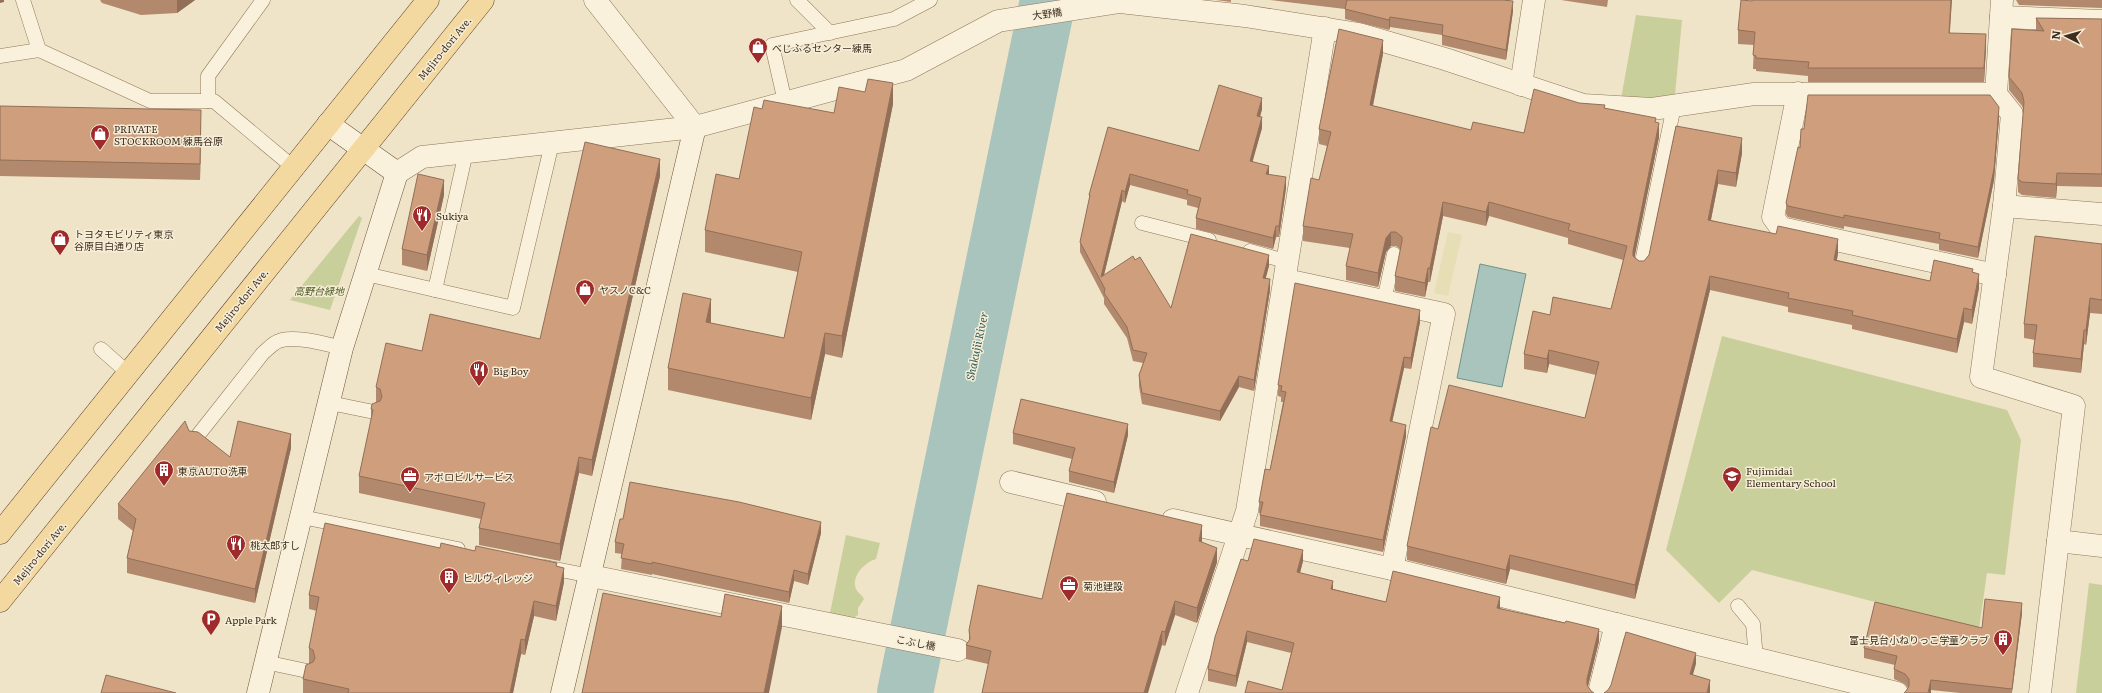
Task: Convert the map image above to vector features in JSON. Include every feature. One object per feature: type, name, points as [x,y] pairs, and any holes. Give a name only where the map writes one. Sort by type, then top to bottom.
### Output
[{"type":"main road","points":[[0,533],[428,0]]},
{"type":"main road","name":"Mejiro-dori Ave.","points":[[0,601],[483,0]]},
{"type":"street","points":[[562,693],[591,576],[695,127],[594,0]]},
{"type":"street","points":[[1521,85],[1534,0]]},
{"type":"street","name":"大野橋","points":[[397,173],[422,157],[695,127],[906,70],[998,21],[1009,18],[1120,2],[1247,8],[1325,28],[1366,36],[1445,59],[1583,105],[1652,109],[1754,94],[1996,94]]},
{"type":"street","points":[[2040,693],[2074,406],[1981,377],[2004,206],[2012,114],[1996,94],[2001,8],[2102,21]]},
{"type":"street","points":[[1187,693],[1247,511],[1287,271],[1325,28]]},
{"type":"street","points":[[1798,93],[1773,217],[1781,228],[1995,275]]},
{"type":"street","points":[[258,693],[330,403],[342,348],[397,173],[328,124]]},
{"type":"street","points":[[2004,206],[2102,214]]},
{"type":"street","points":[[1287,271],[1384,301],[1444,314],[1392,569]]},
{"type":"street","points":[[1011,482],[1115,507]]},
{"type":"street","points":[[1153,516],[1392,569],[1897,693]]},
{"type":"street","points":[[2058,541],[2102,546]]},
{"type":"street","name":"こぶし橋","points":[[591,576],[955,649]]},
{"type":"street","points":[[1599,693],[1616,624]]},
{"type":"lane","points":[[23,0],[39,50]]},
{"type":"lane","points":[[208,101],[208,76],[263,0]]},
{"type":"lane","points":[[797,0],[830,33]]},
{"type":"lane","points":[[785,102],[772,45],[894,19],[930,0]]},
{"type":"lane","points":[[0,56],[39,50],[150,101],[214,101],[293,167]]},
{"type":"lane","points":[[1641,267],[1674,106]]},
{"type":"lane","points":[[366,274],[513,308],[552,143]]},
{"type":"lane","points":[[435,290],[466,152]]},
{"type":"lane","points":[[1142,222],[1219,243]]},
{"type":"lane","points":[[1235,247],[1287,271]]},
{"type":"lane","points":[[1384,301],[1394,254]]},
{"type":"lane","points":[[195,439],[263,353],[276,342],[290,339],[342,348]]},
{"type":"lane","points":[[101,349],[128,373]]},
{"type":"lane","points":[[330,403],[374,412]]},
{"type":"lane","points":[[302,517],[475,552]]},
{"type":"lane","points":[[529,564],[591,576]]},
{"type":"lane","points":[[1738,606],[1753,624],[1756,658]]},
{"type":"lane","points":[[265,662],[308,671]]},
{"type":"shaded area","points":[[1448,232],[1462,235],[1448,296],[1434,293]]},
{"type":"green space","points":[[1636,15],[1682,20],[1675,95],[1650,100],[1621,99]]},
{"type":"green space","name":"高野台緑地","points":[[359,216],[362,218],[330,310],[290,300]]},
{"type":"green space","points":[[1722,336],[2007,410],[2021,440],[2005,575],[1987,573],[1979,629],[1752,570],[1719,603],[1666,550]]},
{"type":"green space","points":[[846,535],[880,543],[876,559],[864,566],[855,579],[856,589],[864,599],[858,608],[858,615],[853,618],[830,613]]},
{"type":"green space","points":[[2089,583],[2102,585],[2102,693],[2076,693]]},
{"type":"water","points":[[1480,264],[1526,274],[1502,387],[1457,378]]},
{"type":"building","points":[[1347,0],[1513,1],[1506,50],[1442,35],[1443,25],[1390,17],[1389,20],[1345,9]]},
{"type":"building","points":[[1741,0],[1951,0],[1949,33],[1986,34],[1984,68],[1808,68],[1809,62],[1756,58],[1756,56],[1753,55],[1755,32],[1738,30]]},
{"type":"building","points":[[2036,18],[2102,19],[2102,174],[2057,173],[2056,184],[2022,182],[2018,179],[2024,102],[2022,93],[2009,77],[2012,29],[2044,31]]},
{"type":"building","points":[[1339,29],[1383,40],[1370,105],[1471,130],[1473,122],[1524,133],[1534,89],[1579,103],[1605,105],[1604,108],[1656,118],[1655,122],[1659,123],[1633,251],[1633,256],[1639,261],[1644,261],[1649,255],[1676,126],[1742,138],[1736,173],[1718,170],[1708,220],[1776,234],[1778,226],[1838,239],[1834,260],[1930,281],[1934,260],[1973,269],[1972,272],[1979,274],[1972,310],[1964,308],[1957,339],[1852,315],[1853,311],[1788,298],[1789,293],[1710,276],[1635,585],[1510,555],[1506,570],[1407,546],[1431,427],[1438,429],[1449,385],[1585,418],[1599,362],[1549,350],[1547,359],[1524,354],[1533,311],[1550,315],[1553,297],[1611,309],[1627,246],[1568,230],[1570,224],[1489,202],[1486,212],[1443,202],[1430,268],[1428,268],[1425,283],[1395,276],[1402,241],[1402,237],[1396,232],[1391,232],[1386,238],[1378,273],[1346,266],[1353,234],[1303,226],[1311,178],[1319,180],[1331,132],[1319,129]]},
{"type":"building","points":[[868,79],[893,83],[842,336],[825,333],[811,398],[668,368],[683,293],[711,299],[706,322],[784,338],[802,252],[705,230],[716,174],[739,179],[754,107],[762,109],[764,100],[834,113],[839,87],[865,92]]},
{"type":"building","points":[[1219,85],[1262,98],[1257,116],[1262,117],[1250,161],[1269,166],[1266,174],[1286,177],[1279,226],[1276,226],[1273,238],[1196,218],[1201,198],[1187,194],[1188,190],[1130,174],[1125,192],[1122,190],[1101,277],[1133,256],[1135,260],[1140,257],[1171,308],[1191,234],[1269,255],[1263,278],[1270,279],[1254,380],[1239,376],[1220,411],[1142,393],[1139,375],[1147,353],[1133,350],[1127,327],[1104,293],[1105,289],[1080,242],[1089,195],[1108,127],[1199,151]]},
{"type":"building","points":[[1808,95],[1990,95],[1999,107],[1994,169],[1978,247],[1939,239],[1940,233],[1844,215],[1844,218],[1788,206],[1786,203],[1798,147],[1800,148],[1801,129],[1804,129]]},
{"type":"building","name":"PRIVATE STOCKROOM 練馬谷原","points":[[0,106],[201,110],[200,164],[0,160]]},
{"type":"building","points":[[585,142],[660,159],[592,460],[579,457],[560,544],[479,528],[485,503],[359,476],[373,410],[371,409],[372,404],[380,401],[382,397],[380,389],[376,387],[386,343],[422,351],[430,314],[540,339]]},
{"type":"building","points":[[418,174],[444,180],[427,255],[402,249]]},
{"type":"building","points":[[2035,236],[2102,244],[2102,300],[2090,298],[2086,330],[2084,330],[2081,359],[2033,353],[2037,325],[2024,324]]},
{"type":"building","points":[[1295,283],[1420,310],[1411,358],[1404,357],[1390,421],[1406,425],[1383,540],[1260,515],[1263,502],[1259,502],[1265,469],[1270,470],[1286,392],[1281,391],[1282,386],[1278,385]]},
{"type":"building","points":[[1021,399],[1128,424],[1114,482],[1069,471],[1075,448],[1013,433]]},
{"type":"building","points":[[185,421],[189,431],[198,432],[230,457],[238,421],[291,434],[255,589],[127,558],[136,519],[118,504]]},
{"type":"building","points":[[630,482],[739,502],[821,522],[808,574],[794,570],[789,592],[652,562],[652,564],[621,558],[624,544],[615,542],[620,519],[623,519]]},
{"type":"building","points":[[1067,493],[1202,525],[1199,541],[1217,548],[1197,608],[1175,601],[1165,632],[1162,631],[1144,693],[982,693],[991,651],[966,645],[970,639],[969,630],[978,585],[1042,599]]},
{"type":"building","points":[[325,523],[440,548],[441,543],[475,551],[476,546],[557,563],[556,566],[564,568],[556,606],[534,601],[525,640],[521,639],[510,693],[348,693],[349,689],[303,679],[306,665],[313,662],[315,658],[313,650],[309,648],[319,597],[309,595]]},
{"type":"building","points":[[1254,539],[1303,550],[1297,572],[1333,581],[1331,589],[1386,602],[1393,571],[1500,597],[1497,608],[1599,629],[1587,679],[1587,685],[1594,693],[1245,693],[1248,681],[1282,690],[1294,643],[1247,631],[1236,676],[1208,669],[1215,637],[1241,559],[1248,561]]},
{"type":"building","points":[[603,593],[721,617],[725,594],[782,606],[764,693],[582,693]]},
{"type":"building","points":[[1985,599],[2022,603],[2012,689],[1931,680],[1928,693],[1904,693],[1909,686],[1909,679],[1905,674],[1894,669],[1897,656],[1864,648],[1875,602],[1982,628]]},
{"type":"building","points":[[1626,632],[1696,653],[1690,674],[1710,680],[1707,693],[1604,693],[1611,685]]},
{"type":"building","points":[[106,675],[176,693],[101,693]]},
{"type":"waterway","name":"Shakujii River","points":[[905,693],[1048,0]]},
{"type":"place","name":"べじふるセンター練馬","points":[[758,64]]},
{"type":"place","name":"PRIVATE STOCKROOM 練馬谷原","points":[[100,151]]},
{"type":"place","name":"Sukiya","points":[[422,232]]},
{"type":"place","name":"トヨタモビリティ東京 谷原目白通り店","points":[[60,256]]},
{"type":"place","name":"ヤスノC&C","points":[[585,306]]},
{"type":"place","name":"Big Boy","points":[[479,387]]},
{"type":"place","name":"東京AUTO洗車","points":[[164,487]]},
{"type":"place","name":"アポロビルサービス","points":[[410,493]]},
{"type":"place","name":"Fujimidai Elementary School","points":[[1732,493]]},
{"type":"place","name":"桃太郎すし","points":[[236,561]]},
{"type":"place","name":"ヒルヴィレッジ","points":[[449,594]]},
{"type":"place","name":"菊池建設","points":[[1069,602]]},
{"type":"place","name":"Apple Park","points":[[211,636]]},
{"type":"place","name":"富士見台小ねりっこ学童クラブ","points":[[2003,656]]}]
